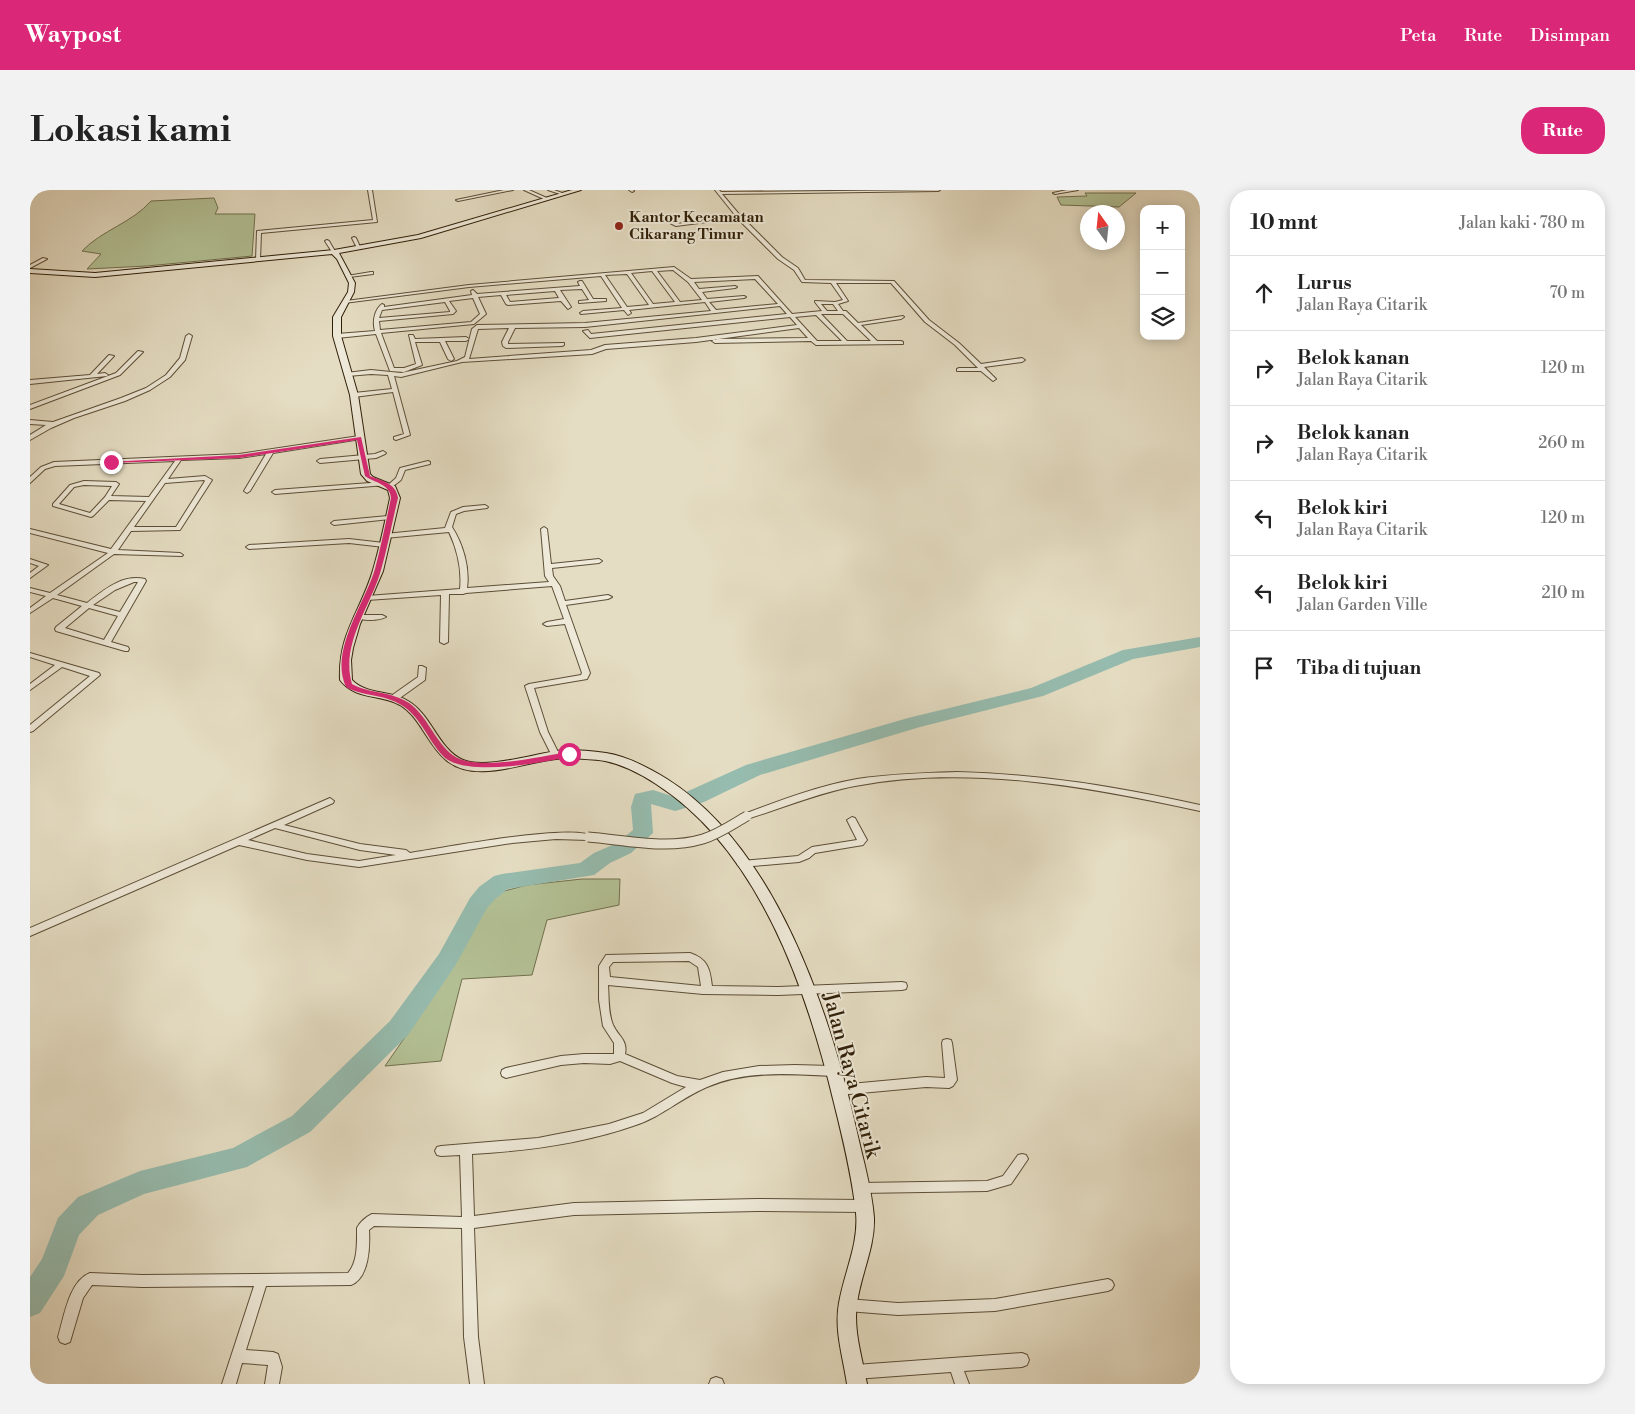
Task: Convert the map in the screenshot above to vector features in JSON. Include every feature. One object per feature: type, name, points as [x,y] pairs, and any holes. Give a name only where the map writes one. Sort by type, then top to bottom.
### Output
[{"type":"street","points":[[258,260],[259,232],[375,221],[370,190]]},
{"type":"street","points":[[458,200],[510,190]]},
{"type":"street","points":[[526,190],[547,199]]},
{"type":"street","points":[[550,190],[563,194]]},
{"type":"street","points":[[30,269],[95,275],[334,252],[430,234],[578,190]]},
{"type":"street","points":[[718,191],[938,190]]},
{"type":"street","points":[[1055,193],[1076,190]]},
{"type":"street","points":[[718,191],[739,216],[780,258],[796,269],[804,280],[892,282],[928,321],[982,367],[993,379]]},
{"type":"street","points":[[668,221],[676,225],[739,216]]},
{"type":"street","points":[[354,238],[359,248]]},
{"type":"street","points":[[327,241],[340,258],[352,283],[351,292],[337,317],[337,336],[354,395],[362,458],[368,476],[387,485],[394,491],[378,571],[358,617],[345,660],[346,680],[355,690],[394,698],[415,713],[447,755],[461,764],[484,766],[556,756],[544,732],[529,686],[586,675],[564,603],[558,588],[549,576],[544,530]]},
{"type":"street","points":[[30,269],[45,259]]},
{"type":"street","points":[[346,302],[469,286],[653,269],[676,269],[690,281],[714,312]]},
{"type":"street","points":[[653,269],[679,304]]},
{"type":"street","points":[[628,272],[652,306]]},
{"type":"street","points":[[349,276],[371,273]]},
{"type":"street","points":[[602,274],[632,320],[651,342]]},
{"type":"street","points":[[690,281],[755,276],[817,343],[901,343]]},
{"type":"street","points":[[577,277],[592,301]]},
{"type":"street","points":[[826,313],[817,302],[835,303],[846,301],[833,282]]},
{"type":"street","points":[[583,313],[744,297],[734,286],[698,291]]},
{"type":"street","points":[[466,340],[412,339],[419,365],[394,371],[390,369],[376,320],[381,307],[447,301],[475,296],[583,287]]},
{"type":"street","points":[[337,336],[409,329],[470,327],[483,314],[472,289]]},
{"type":"street","points":[[557,289],[568,307]]},
{"type":"street","points":[[502,294],[509,306],[562,299]]},
{"type":"street","points":[[581,302],[604,300]]},
{"type":"street","points":[[376,320],[451,312],[453,311],[447,301]]},
{"type":"street","points":[[835,303],[841,312]]},
{"type":"street","points":[[459,362],[467,358],[474,329],[513,326],[585,325],[780,305]]},
{"type":"street","points":[[586,331],[588,336],[841,312],[847,313],[876,343]]},
{"type":"street","points":[[817,313],[846,343]]},
{"type":"street","points":[[858,324],[901,317]]},
{"type":"street","points":[[513,326],[505,342],[506,346],[562,344]]},
{"type":"street","points":[[696,340],[800,326]]},
{"type":"street","points":[[30,438],[53,424],[120,402],[154,385],[179,364],[186,353],[190,336]]},
{"type":"street","points":[[348,374],[371,372],[408,375],[459,362],[592,352],[605,347],[651,342],[812,339]]},
{"type":"street","points":[[447,350],[455,340]]},
{"type":"street","points":[[442,341],[450,359]]},
{"type":"street","points":[[30,407],[118,374],[140,352]]},
{"type":"street","points":[[91,377],[111,356]]},
{"type":"street","points":[[960,370],[1022,360]]},
{"type":"street","points":[[30,382],[118,374]]},
{"type":"street","points":[[391,375],[407,435],[396,438]]},
{"type":"street","points":[[354,395],[395,390]]},
{"type":"street","points":[[30,422],[53,424]]},
{"type":"street","points":[[30,481],[43,468],[54,464],[239,456],[359,438]]},
{"type":"street","points":[[247,491],[270,452]]},
{"type":"street","points":[[320,461],[362,458],[383,453]]},
{"type":"street","points":[[30,612],[114,552],[179,459]]},
{"type":"street","points":[[275,492],[387,485],[399,479],[402,468],[428,463]]},
{"type":"street","points":[[131,528],[178,529],[209,480],[205,478],[164,481]]},
{"type":"street","points":[[115,483],[107,498],[93,514],[88,515],[55,505],[72,486],[77,484],[115,483]]},
{"type":"street","points":[[107,498],[151,499]]},
{"type":"street","points":[[463,592],[462,570],[456,539],[450,528],[453,513],[457,510],[485,507]]},
{"type":"street","points":[[334,523],[388,518]]},
{"type":"street","points":[[249,547],[384,540],[450,528]]},
{"type":"street","points":[[30,531],[114,552],[180,555]]},
{"type":"street","points":[[30,561],[44,565],[30,576]]},
{"type":"street","points":[[549,566],[599,561]]},
{"type":"street","points":[[106,644],[142,581],[140,579],[132,578],[124,582],[88,606],[59,630],[106,644],[125,649]]},
{"type":"street","points":[[367,598],[554,584]]},
{"type":"street","points":[[30,590],[122,614]]},
{"type":"street","points":[[444,642],[445,593]]},
{"type":"street","points":[[564,603],[608,597]]},
{"type":"street","points":[[358,617],[382,617]]},
{"type":"street","points":[[547,624],[569,621]]},
{"type":"street","points":[[30,655],[96,675],[30,729]]},
{"type":"street","points":[[30,688],[61,664]]},
{"type":"street","points":[[394,698],[422,678],[422,668]]},
{"type":"street","name":"Jalan Raya Citarik","points":[[556,756],[585,754],[620,760],[655,775],[679,792],[695,807],[742,864],[773,914],[793,954],[807,988],[839,1090],[850,1134],[863,1206],[865,1227],[860,1257],[847,1305],[849,1338],[856,1378]]},
{"type":"street","points":[[237,841],[307,857],[359,864],[512,840],[556,836],[588,836],[675,843],[695,841],[713,835],[747,816],[800,796],[873,780],[979,774],[1056,780],[1200,808]]},
{"type":"street","points":[[30,932],[330,802]]},
{"type":"street","points":[[742,864],[799,859],[806,856],[812,850],[860,843],[862,840],[852,820]]},
{"type":"street","points":[[274,825],[360,847],[416,854]]},
{"type":"street","points":[[619,1056],[618,1038],[608,1026],[603,986],[604,966],[610,958],[690,957],[697,959],[703,966],[707,990]]},
{"type":"street","points":[[604,981],[707,990],[778,991],[807,988],[902,986]]},
{"type":"street","points":[[839,1090],[918,1083],[949,1083],[951,1080],[947,1043]]},
{"type":"street","points":[[506,1073],[565,1060],[591,1058],[613,1060],[619,1056]]},
{"type":"street","points":[[619,1056],[676,1080],[700,1085]]},
{"type":"street","points":[[441,1151],[533,1145],[615,1127],[647,1117],[700,1085],[723,1075],[758,1070],[832,1071]]},
{"type":"street","points":[[466,1150],[471,1337],[477,1384]]},
{"type":"street","points":[[860,1188],[987,1186],[1007,1180],[1022,1159]]},
{"type":"street","points":[[65,1337],[79,1290],[84,1281],[90,1279],[142,1281],[351,1279],[356,1275],[358,1268],[364,1238],[363,1228],[372,1220],[467,1223],[574,1208],[757,1205],[863,1206]]},
{"type":"street","points":[[229,1384],[262,1280]]},
{"type":"street","points":[[847,1305],[898,1309],[995,1304],[1108,1285]]},
{"type":"street","points":[[238,1356],[273,1359],[275,1367],[272,1384]]},
{"type":"street","points":[[856,1378],[956,1365],[1022,1360]]},
{"type":"street","points":[[956,1365],[962,1384]]},
{"type":"green space","points":[[1085,193],[1136,193],[1121,205],[1061,205],[1057,197],[1087,196]]},
{"type":"green space","points":[[214,198],[218,208],[215,214],[255,214],[252,256],[147,266],[87,269],[101,254],[82,251],[99,237],[135,215],[151,201]]},
{"type":"green space","points":[[582,879],[620,879],[619,905],[547,920],[532,975],[462,979],[441,1061],[385,1066],[445,979],[477,920],[497,893],[527,885]]},
{"type":"waterway","points":[[30,1303],[54,1266],[68,1227],[88,1206],[140,1183],[238,1159],[301,1124],[399,1028],[447,960],[478,904],[487,893],[502,882],[586,870],[602,858],[624,848],[643,833],[642,799],[653,797],[675,804],[697,797],[753,770],[915,722],[1037,692],[1129,654],[1200,642]]},
{"type":"place","name":"Kantor Kecamatan Cikarang Timur","points":[[619,226]]},
{"type":"route","points":[[111,462],[239,456],[359,438],[366,474],[370,479],[392,488],[394,491],[394,504],[388,518],[378,571],[355,624],[348,648],[345,660],[345,673],[348,685],[355,690],[390,696],[406,705],[415,713],[447,755],[461,764],[484,766],[569,754]]}]
